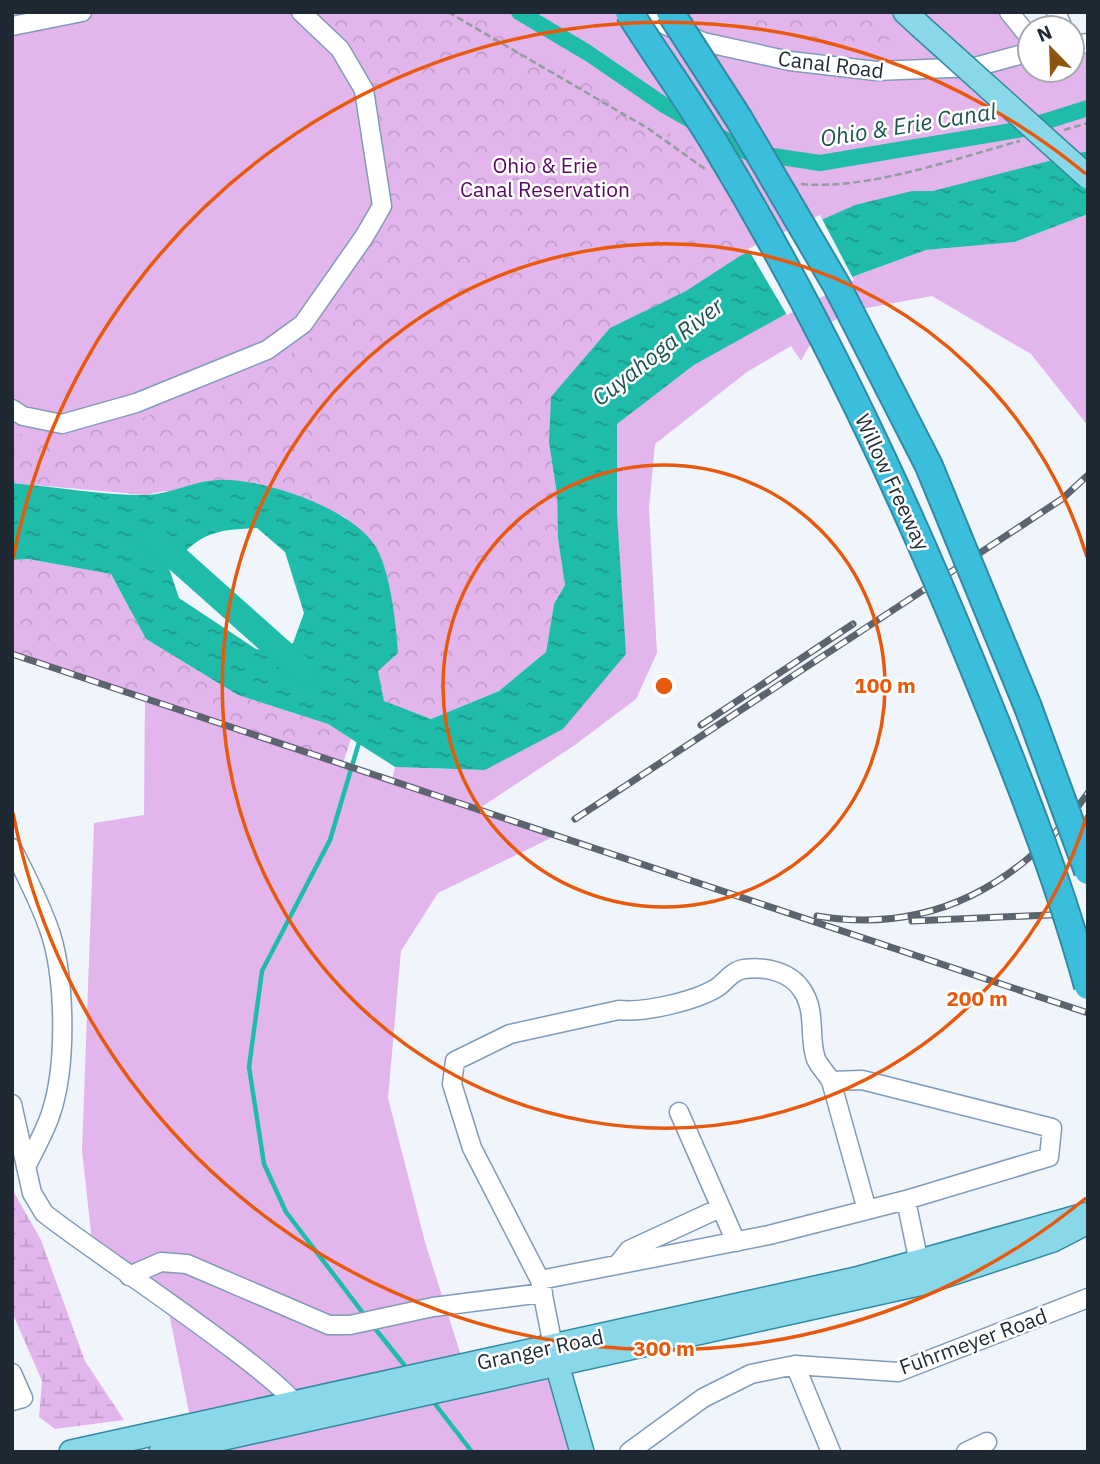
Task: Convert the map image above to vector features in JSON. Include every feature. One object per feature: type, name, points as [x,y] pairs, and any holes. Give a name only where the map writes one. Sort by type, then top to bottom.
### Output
[{"type":"highway","name":"Willow Freeway","points":[[629,12],[717,148],[796,288],[869,428],[934,570],[1004,740],[1044,847],[1088,986]]},
{"type":"highway","name":"Willow Freeway","points":[[670,12],[739,119],[837,286],[929,466],[1028,707],[1088,871]]},
{"type":"main road","points":[[912,19],[1088,177]]},
{"type":"main road","name":"Granger Road","points":[[921,1273],[1088,1214]]},
{"type":"main road","name":"Granger Road","points":[[71,1452],[301,1411],[555,1356],[921,1273],[1053,1240],[1088,1222]]},
{"type":"main road","points":[[555,1356],[582,1452]]},
{"type":"main road","name":"Granger Road","points":[[161,1452],[301,1411]]},
{"type":"street","points":[[12,26],[82,12]]},
{"type":"street","points":[[12,409],[23,416],[62,424],[136,403],[267,350],[303,324],[364,237],[382,206],[364,90],[340,49],[301,12]]},
{"type":"street","name":"Canal Road","points":[[637,12],[703,42],[790,61],[876,71],[975,67],[1016,56]]},
{"type":"street","points":[[12,848],[49,928],[57,958],[60,1010],[60,1066],[51,1113],[26,1167]]},
{"type":"street","points":[[555,1356],[542,1286],[472,1148],[452,1084],[455,1061],[510,1034],[618,1010],[636,1012],[662,1005],[718,987],[730,975],[744,969],[791,977],[802,990],[814,1023],[817,1059],[831,1081],[867,1210]]},
{"type":"street","points":[[129,1276],[161,1262],[187,1264],[329,1325],[350,1325],[542,1286],[617,1265],[736,1242],[906,1200],[1049,1157],[1052,1128],[862,1080],[831,1081]]},
{"type":"street","points":[[12,1104],[32,1193],[44,1213],[262,1371],[301,1411]]},
{"type":"street","points":[[679,1112],[736,1242]]},
{"type":"street","points":[[906,1200],[921,1273]]},
{"type":"street","points":[[617,1265],[629,1250],[720,1208]]},
{"type":"street","name":"Fuhrmeyer Road","points":[[629,1452],[703,1398],[751,1374],[795,1366],[898,1372],[1088,1298]]},
{"type":"street","points":[[795,1366],[831,1452]]},
{"type":"street","points":[[12,1373],[23,1398],[12,1401]]},
{"type":"street","points":[[819,1452],[823,1432]]},
{"type":"street","points":[[966,1452],[986,1442]]},
{"type":"green space","points":[[12,12],[1009,12],[1016,21],[1016,84],[1086,84],[1088,43],[1088,164],[852,277],[926,250],[1015,242],[1088,214],[1088,426],[1031,354],[932,296],[850,311],[818,330],[801,361],[791,346],[747,372],[655,444],[649,509],[657,653],[636,699],[575,745],[480,808],[557,835],[438,893],[401,951],[388,1098],[425,1242],[464,1365],[557,1366],[582,1452],[197,1452],[167,1303],[93,1250],[82,1151],[94,823],[144,815],[145,698],[392,779],[395,767],[485,770],[617,514],[616,424],[694,365],[775,318],[304,498],[12,483]]},
{"type":"green space","name":"Ohio & Erie Canal Reservation","points":[[307,12],[471,12],[694,148],[750,252],[686,291],[557,494],[558,539],[565,585],[554,604],[546,652],[499,691],[431,719],[384,702],[345,517],[261,483],[217,480],[146,495],[12,483],[12,431],[38,441],[142,418],[206,393],[301,349],[346,288],[385,212],[358,50]]},
{"type":"green space","points":[[719,12],[869,12],[894,36],[884,44],[785,36]]},
{"type":"green space","points":[[28,559],[111,574],[146,639],[238,695],[328,724],[351,739],[343,763],[12,657],[12,560]]},
{"type":"green space","points":[[12,1189],[41,1240],[85,1361],[124,1420],[55,1429],[39,1417],[42,1381],[12,1312]]},
{"type":"water","points":[[1088,151],[1088,214],[1015,242],[926,250],[852,277],[694,365],[617,424],[617,514],[626,654],[563,729],[485,770],[395,767],[328,724],[238,695],[146,639],[111,574],[28,559],[12,560],[12,483],[144,495],[163,493],[208,481],[236,480],[306,498],[349,521],[366,534],[377,549],[389,586],[398,653],[378,671],[384,701],[431,719],[499,691],[546,652],[554,604],[565,585],[558,539],[557,494],[549,442],[551,397],[610,328],[686,291],[740,256],[855,205],[912,191],[933,191]],"holes":[[[257,528],[285,552],[304,613],[293,643],[275,652],[256,649],[179,598],[169,568],[198,541],[228,530]]]},
{"type":"pier","points":[[820,215],[854,280],[787,315],[748,249]]},
{"type":"waterway","name":"Ohio & Erie Canal","points":[[519,12],[588,53],[664,105],[747,152],[820,163],[1018,130],[1088,108]]},
{"type":"waterway","name":"Cuyahoga River","points":[[148,539],[156,540],[304,672]]},
{"type":"waterway","points":[[360,739],[330,840],[262,971],[249,1067],[264,1164],[286,1212],[366,1317]]},
{"type":"waterway","points":[[373,1326],[409,1371]]},
{"type":"waterway","points":[[432,1400],[472,1452]]},
{"type":"railway","points":[[575,819],[1062,499],[1088,475]]},
{"type":"railway","points":[[701,725],[853,624]]},
{"type":"railway","points":[[12,654],[1088,1013]]},
{"type":"railway","points":[[817,916],[859,920],[899,918],[936,909],[971,896],[1004,877],[1034,853],[1088,793]]},
{"type":"railway","points":[[912,921],[1071,914]]}]
